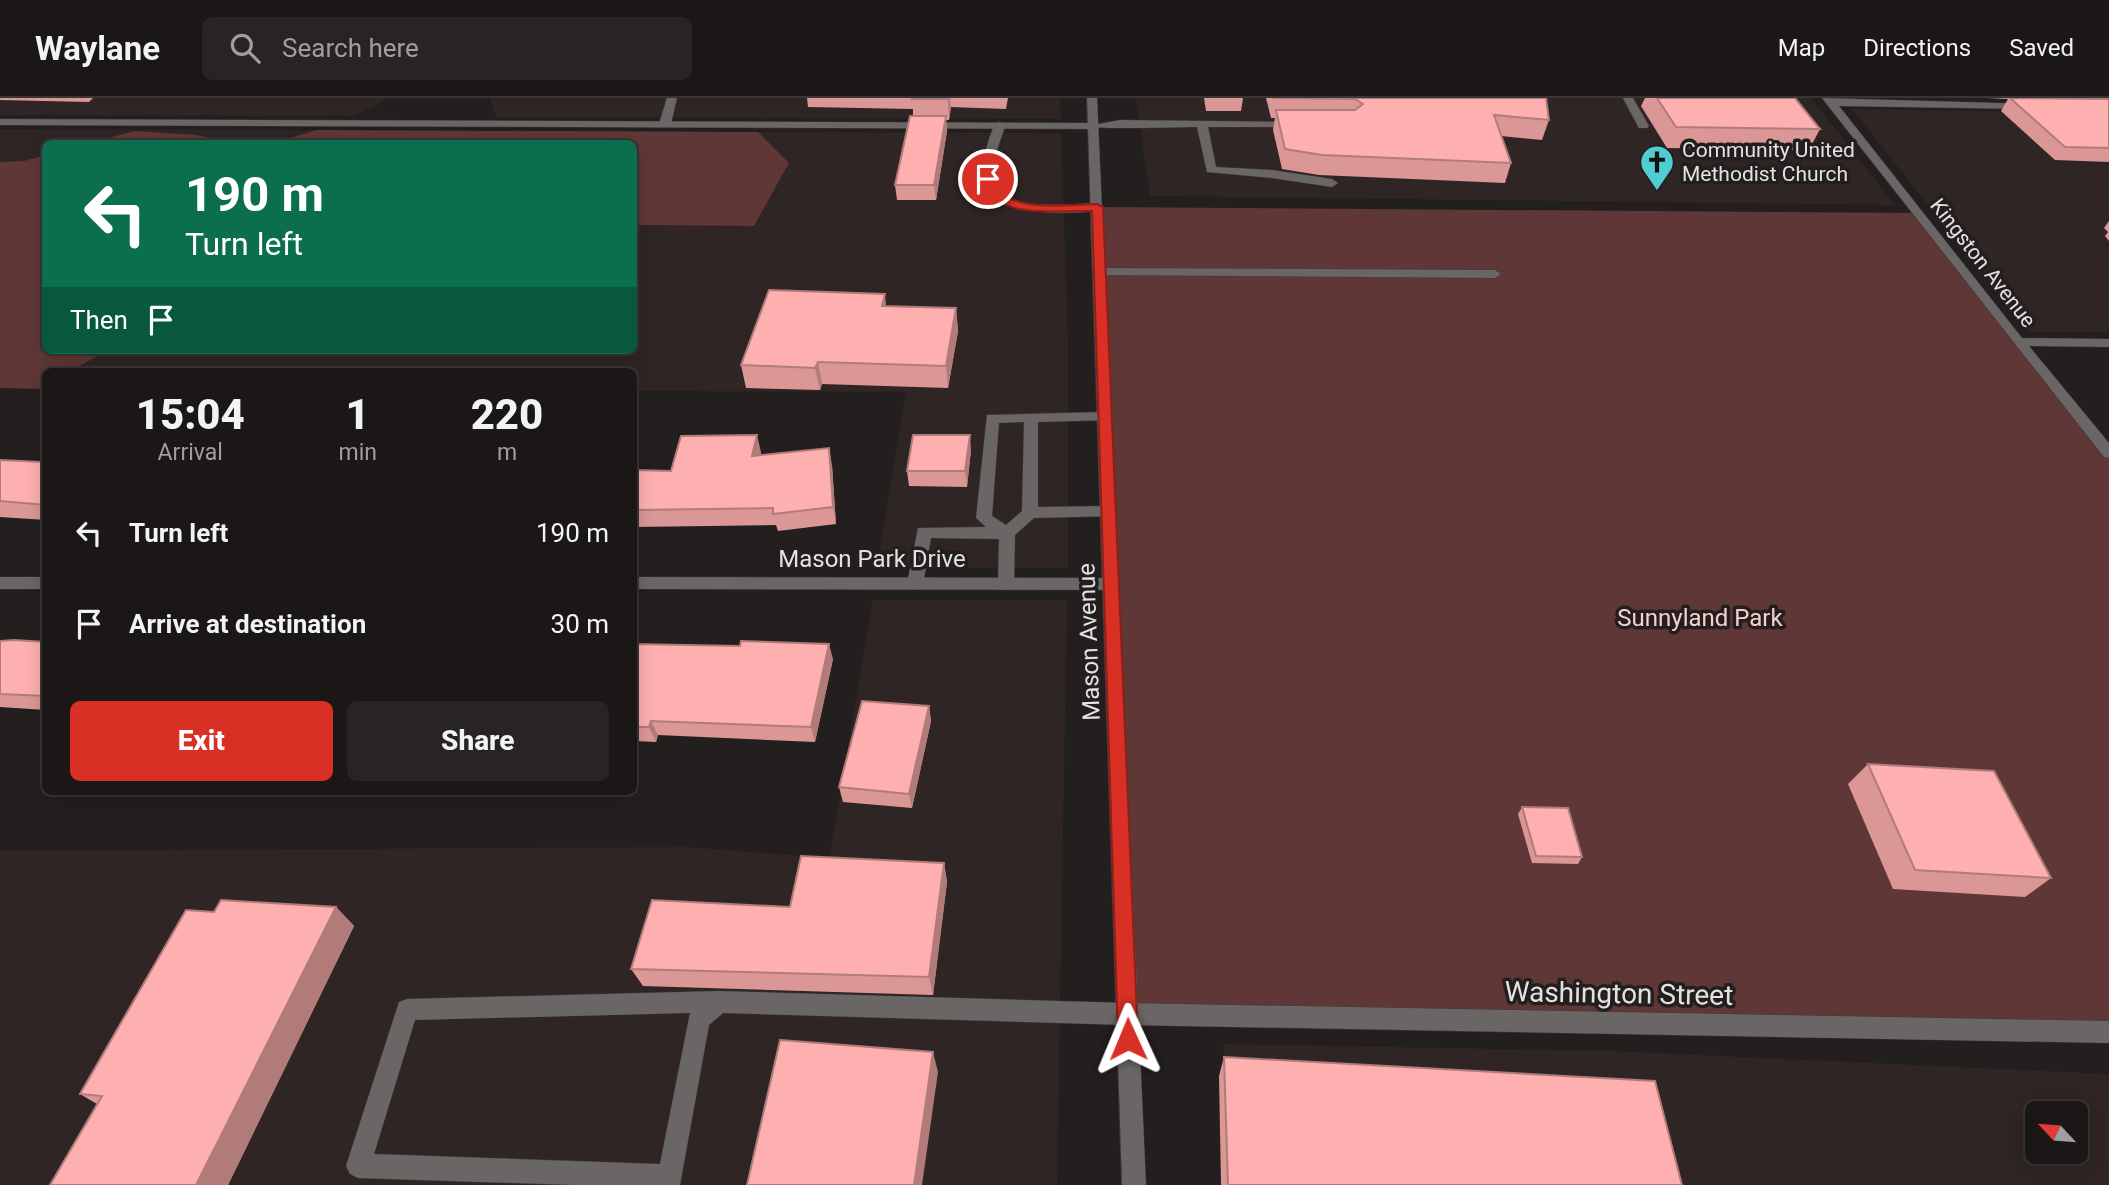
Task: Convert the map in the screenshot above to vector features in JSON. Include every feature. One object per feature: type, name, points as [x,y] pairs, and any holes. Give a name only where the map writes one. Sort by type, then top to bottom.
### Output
[{"type":"street","points":[[664,124],[672,98]]},
{"type":"street","name":"Mason Avenue","points":[[1093,98],[1134,1185]]},
{"type":"street","points":[[1628,98],[1643,126]]},
{"type":"street","points":[[1829,100],[2040,106]]},
{"type":"street","name":"Kingston Avenue","points":[[1829,100],[2018,342],[2109,453]]},
{"type":"street","points":[[0,122],[1094,126],[1120,123],[1311,124]]},
{"type":"street","points":[[1202,124],[1211,170],[1272,174],[1332,183]]},
{"type":"street","points":[[1000,125],[988,179],[991,191],[1024,207],[1097,207]]},
{"type":"street","points":[[1100,272],[1495,274]]},
{"type":"street","points":[[2018,342],[2109,343]]},
{"type":"street","points":[[1007,533],[984,517],[992,418],[1105,417]]},
{"type":"street","points":[[1030,513],[1031,418]]},
{"type":"street","points":[[915,584],[924,532],[1007,533],[1030,513],[1108,512]]},
{"type":"street","points":[[1006,584],[1007,533]]},
{"type":"street","points":[[0,583],[42,583]]},
{"type":"street","name":"Mason Park Drive","points":[[637,583],[1111,584]]},
{"type":"street","points":[[669,1180],[699,1019],[719,1003]]},
{"type":"street","name":"Washington Street","points":[[669,1180],[358,1166],[407,1010],[719,1003],[1127,1014],[2109,1032]]},
{"type":"shaded area","points":[[0,98],[389,98],[354,116],[0,115]]},
{"type":"shaded area","points":[[490,98],[1060,98],[1061,119],[496,117]]},
{"type":"shaded area","points":[[1136,98],[1811,98],[1895,205],[1150,196]]},
{"type":"shaded area","points":[[1852,109],[2083,113],[2109,137],[2109,332],[2029,332]]},
{"type":"shaded area","points":[[0,129],[316,130],[284,140],[208,140],[135,131],[100,140],[42,140],[42,156],[24,161],[0,162]]},
{"type":"shaded area","points":[[758,132],[1061,133],[1068,339],[1068,568],[877,568],[906,392],[637,391],[637,368],[76,368],[101,354],[637,354],[637,225],[754,226],[789,163]]},
{"type":"shaded area","points":[[873,600],[1067,600],[1057,1185],[0,1185],[0,851],[687,847],[829,858]]},
{"type":"shaded area","points":[[1223,1044],[1610,1051],[2109,1074],[2109,1185],[1232,1185]]},
{"type":"green space","points":[[316,130],[758,132],[789,163],[754,226],[637,225],[637,140],[284,140]]},
{"type":"green space","points":[[135,131],[196,135],[222,140],[100,140]]},
{"type":"green space","points":[[42,156],[42,354],[101,354],[76,368],[42,368],[41,389],[0,388],[0,162],[24,161]]},
{"type":"green space","name":"Sunnyland Park","points":[[1097,207],[1917,213],[2109,453],[2109,1033],[1127,1014]]},
{"type":"building","points":[[912,98],[948,98],[912,99]]},
{"type":"building","points":[[1273,98],[1546,98],[1549,120],[1494,115],[1511,163],[1322,155],[1285,149],[1276,110],[1355,110],[1363,104],[1355,99]]},
{"type":"building","points":[[1657,98],[1795,98],[1820,129],[1676,127]]},
{"type":"building","points":[[2010,98],[2109,99],[2109,148],[2065,147]]},
{"type":"building","points":[[910,116],[946,116],[934,185],[895,185]]},
{"type":"building","points":[[769,290],[885,294],[882,306],[956,308],[946,366],[818,362],[815,368],[741,365]]},
{"type":"building","points":[[757,435],[752,456],[829,448],[833,507],[773,514],[773,508],[637,510],[637,470],[671,471],[681,436]]},
{"type":"building","points":[[913,435],[970,435],[965,471],[907,471]]},
{"type":"building","points":[[0,460],[42,462],[42,505],[0,501]]},
{"type":"building","points":[[0,641],[42,642],[42,696],[0,694]]},
{"type":"building","points":[[741,641],[829,644],[811,727],[651,721],[649,727],[637,727],[637,644],[740,646]]},
{"type":"building","points":[[862,701],[929,706],[909,794],[839,787]]},
{"type":"building","points":[[1868,764],[1994,771],[2051,878],[1915,870]]},
{"type":"building","points":[[1522,807],[1568,808],[1582,857],[1536,856]]},
{"type":"building","points":[[801,856],[944,863],[929,977],[631,969],[652,900],[790,907]]},
{"type":"building","points":[[221,900],[336,907],[196,1185],[50,1185],[102,1096],[80,1094],[186,910],[214,912]]},
{"type":"building","points":[[780,1040],[933,1052],[914,1185],[747,1185]]},
{"type":"building","points":[[1224,1057],[1655,1081],[1682,1185],[1228,1185]]},
{"type":"place","name":"Community United Methodist Church","points":[[1657,192]]},
{"type":"route","points":[[988,179],[991,191],[1002,200],[1024,207],[1097,207],[1128,1039]]}]
